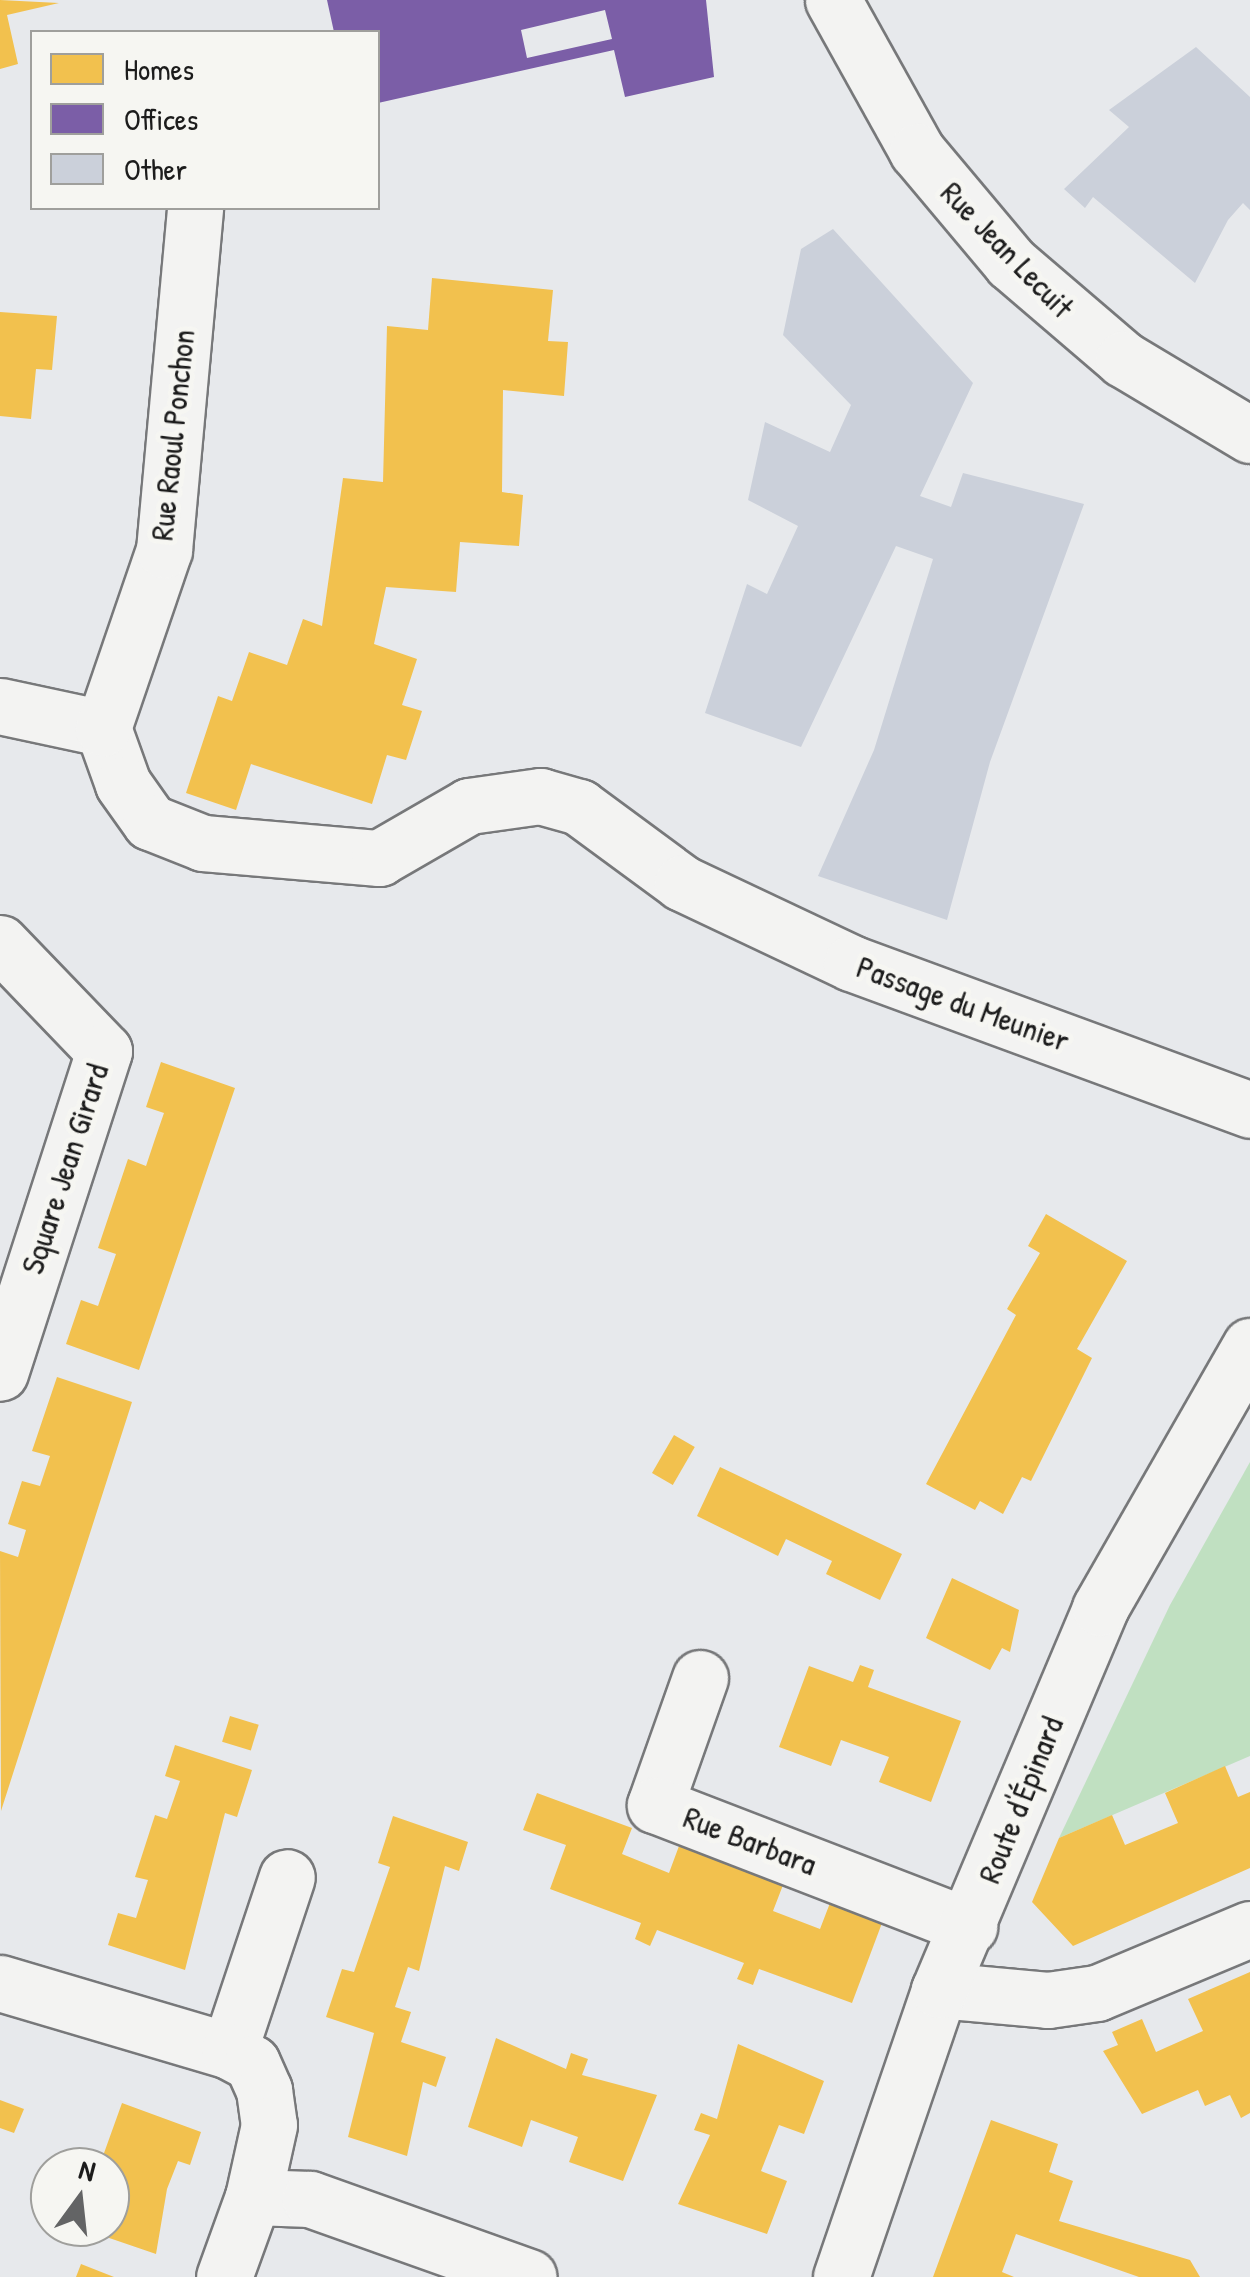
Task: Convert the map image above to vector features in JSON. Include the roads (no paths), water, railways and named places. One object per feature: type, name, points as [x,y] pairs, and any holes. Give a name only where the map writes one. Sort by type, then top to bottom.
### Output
[{"type":"street","name":"Rue Jean Lecuit","points":[[833,0],[917,151],[1011,263],[1123,359],[1250,435]]},
{"type":"street","name":"Rue Raoul Ponchon","points":[[102,728],[164,550],[195,210]]},
{"type":"street","points":[[0,706],[102,728]]},
{"type":"street","name":"Passage du Meunier","points":[[102,728],[123,784],[150,822],[202,842],[379,858],[469,806],[540,796],[580,807],[682,883],[851,963],[1250,1110]]},
{"type":"street","name":"Square Jean Girard","points":[[0,944],[104,1052],[0,1372]]},
{"type":"street","name":"Route d'Épinard","points":[[842,2277],[939,1990],[1100,1608],[1250,1346]]},
{"type":"street","name":"Rue Barbara","points":[[700,1678],[655,1804],[969,1926]]},
{"type":"street","points":[[229,2052],[287,1877]]},
{"type":"street","points":[[939,1990],[1087,1995],[1250,1929]]},
{"type":"street","points":[[0,1983],[229,2052],[252,2063],[264,2090],[269,2126],[252,2197],[224,2277]]},
{"type":"street","points":[[252,2197],[310,2199],[529,2277]]}]
